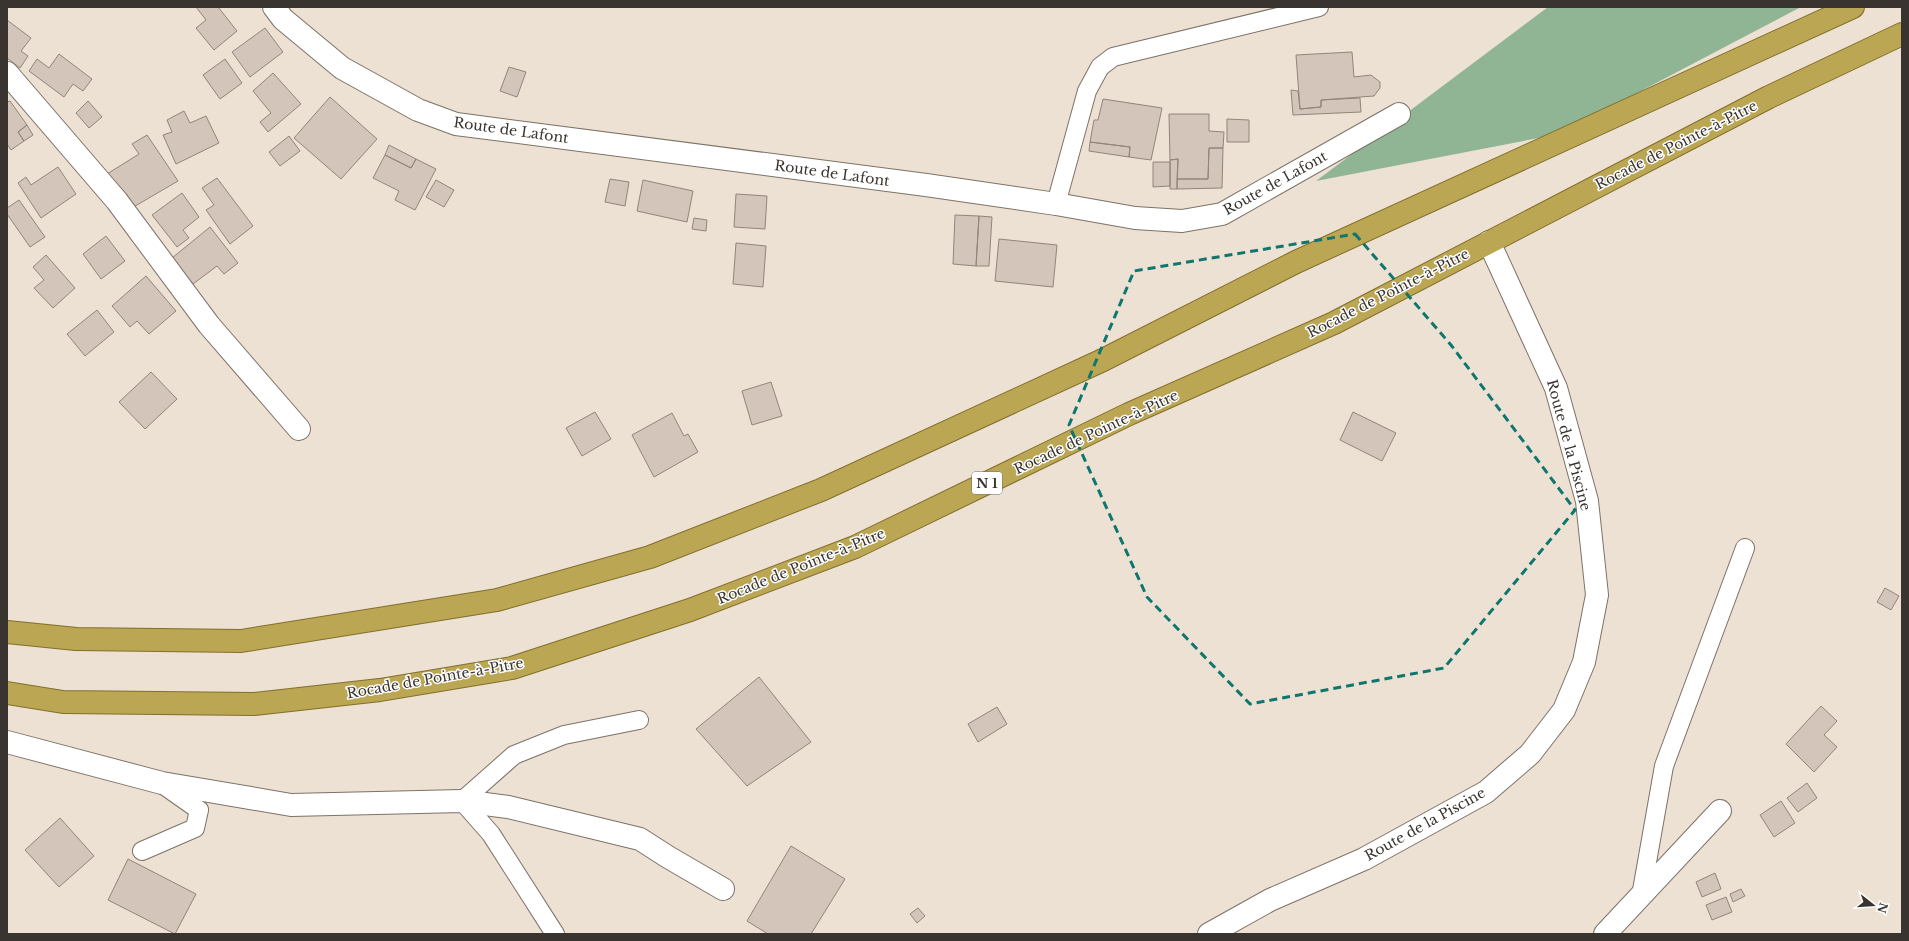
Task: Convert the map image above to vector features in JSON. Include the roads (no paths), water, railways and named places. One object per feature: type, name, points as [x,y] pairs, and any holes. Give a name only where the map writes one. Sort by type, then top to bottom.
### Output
[{"type":"highway","points":[[7,632],[76,639],[241,641],[497,600],[650,557],[829,487],[1103,360],[1296,262],[1853,7]]},
{"type":"highway","name":"Rocade de Pointe-à-Pitre","points":[[7,693],[63,702],[254,704],[380,690],[512,668],[690,610],[856,547],[1129,414],[1334,323],[1769,97],[1902,34]]},
{"type":"street","name":"Route de Lafont","points":[[274,7],[283,19],[342,68],[418,110],[456,124],[911,183],[1056,204],[1135,218],[1182,221],[1222,214],[1399,114]]},
{"type":"street","points":[[7,73],[117,201],[209,326],[299,429]]},
{"type":"street","name":"Route de la Piscine","points":[[1209,934],[1270,900],[1364,859],[1486,792],[1530,754],[1564,710],[1584,662],[1597,595],[1587,501],[1556,388],[1488,242]]},
{"type":"street","points":[[7,742],[162,783],[291,805],[462,801],[508,807],[640,838],[668,857],[723,889]]},
{"type":"street","points":[[1605,934],[1720,811]]},
{"type":"lane","points":[[1056,204],[1087,91],[1100,67],[1113,57],[1319,7]]},
{"type":"lane","points":[[1641,896],[1664,766],[1745,548]]},
{"type":"lane","points":[[555,934],[492,834],[462,801],[514,755],[564,735],[639,720]]},
{"type":"lane","points":[[142,851],[195,828],[198,810],[162,783]]}]
